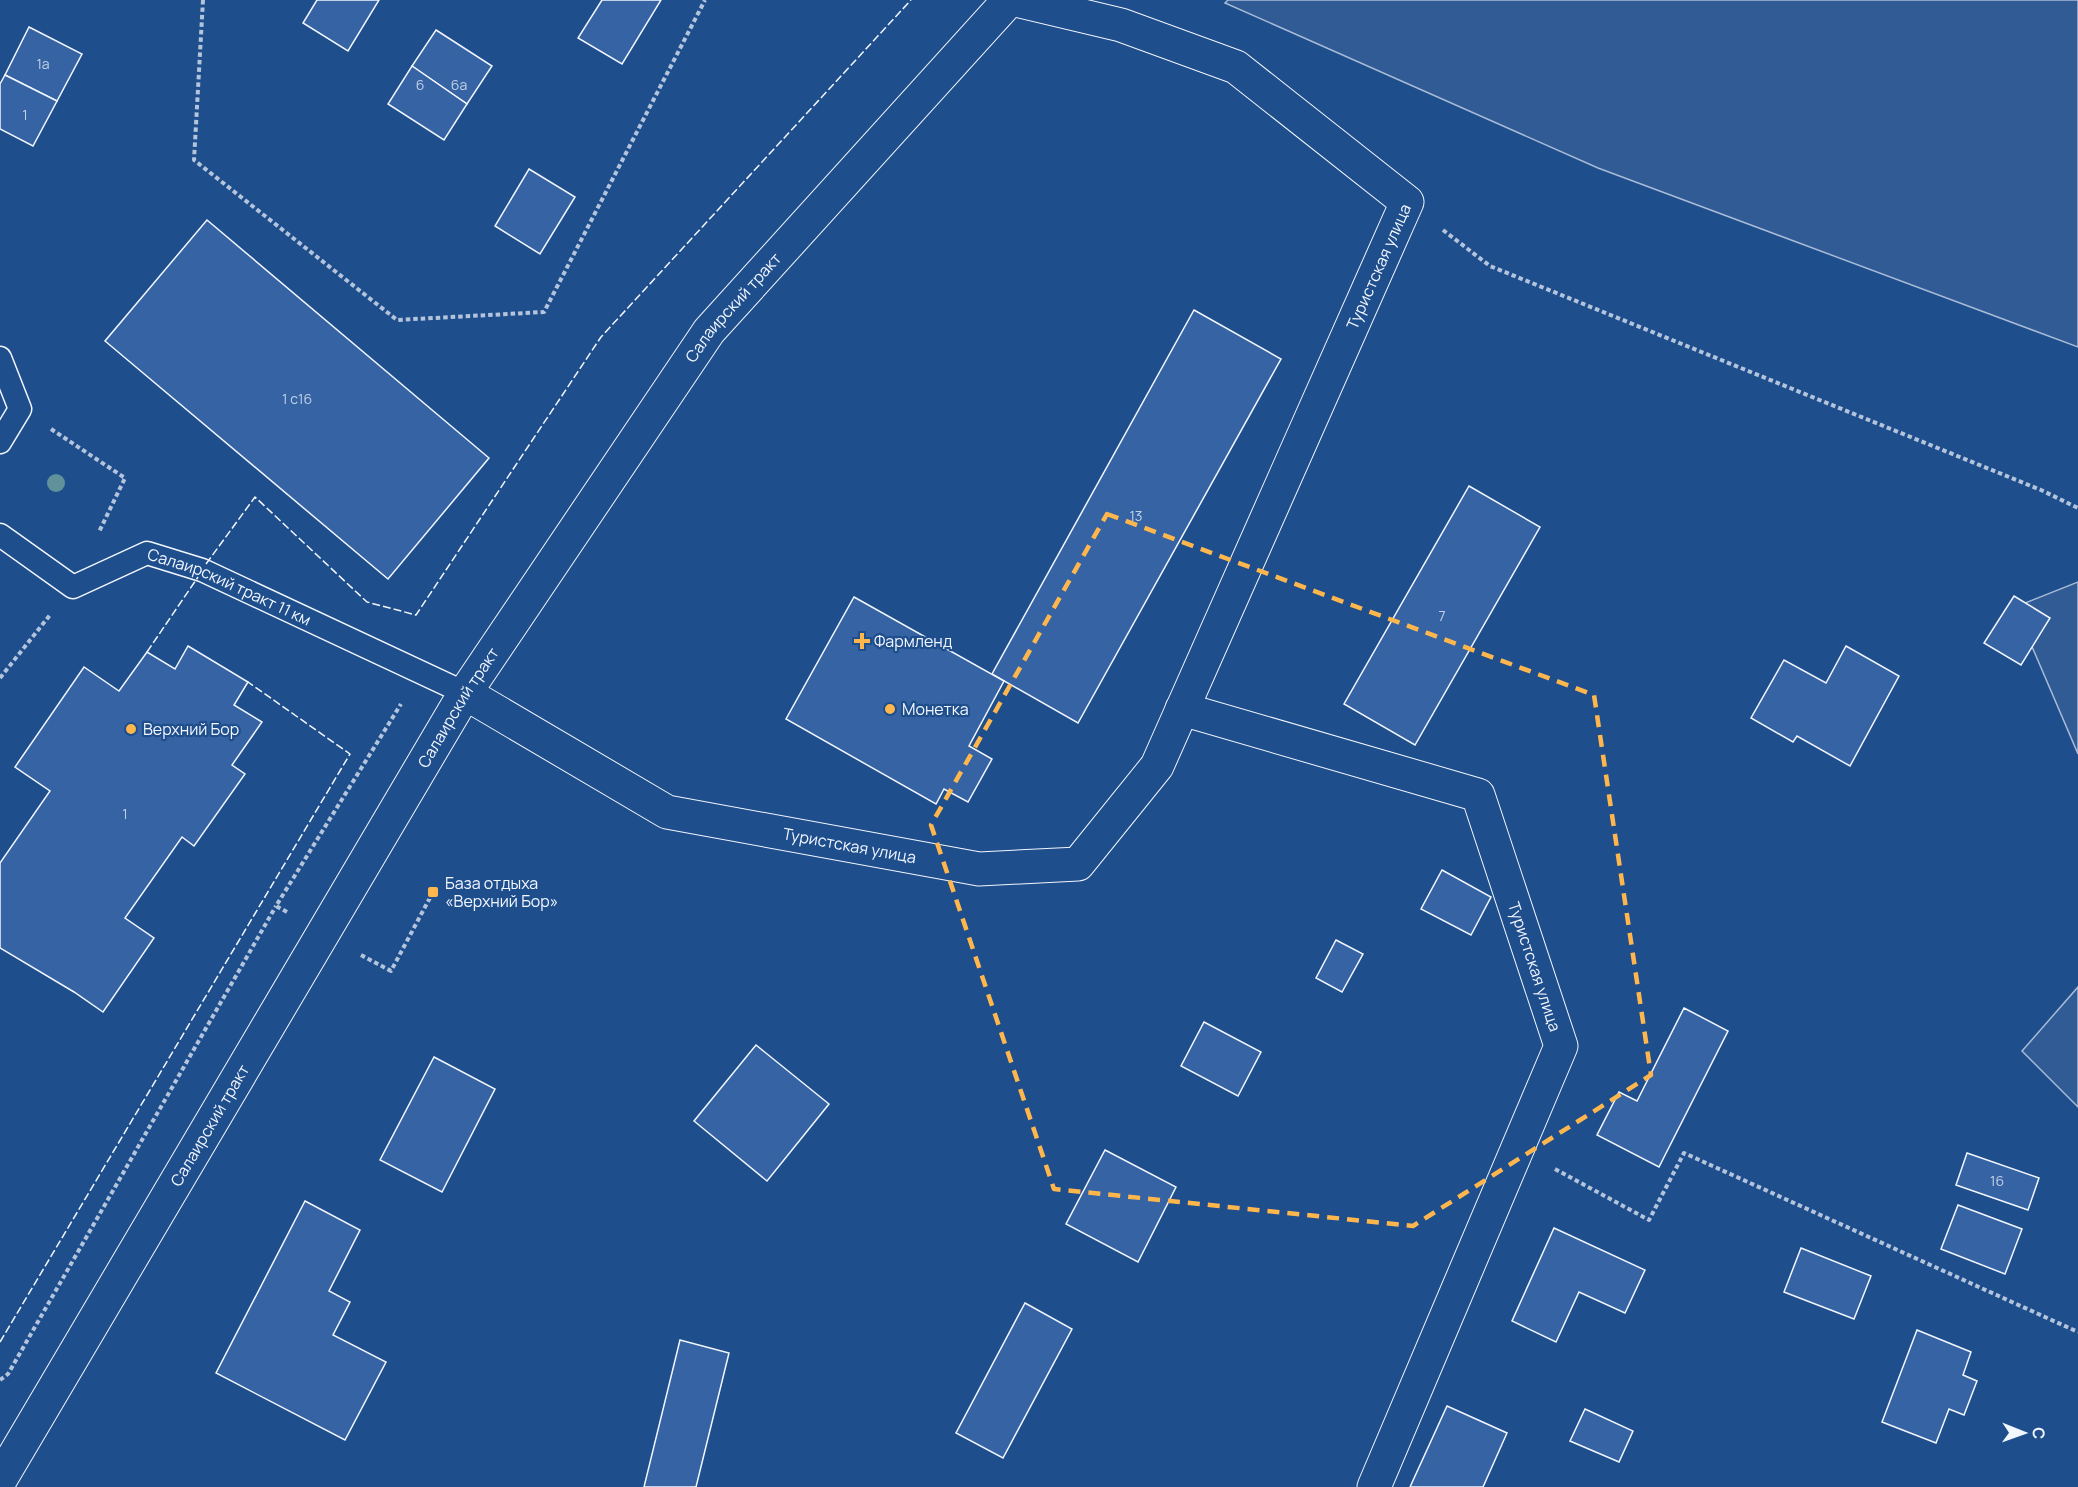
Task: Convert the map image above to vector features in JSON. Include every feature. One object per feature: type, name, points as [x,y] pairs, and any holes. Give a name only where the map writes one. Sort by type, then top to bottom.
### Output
[{"type":"street","name":"Салаирский тракт","points":[[0,1480],[465,693],[709,331],[1009,0]]},
{"type":"street","name":"Туристская улица","points":[[465,693],[667,812],[979,869],[1078,864],[1157,766],[1407,202],[1236,67],[1122,25],[1016,0]]},
{"type":"street","name":"Туристская улица","points":[[1182,709],[1478,795],[1561,1046],[1374,1487]]},
{"type":"lane","points":[[0,357],[21,409],[0,442]]},
{"type":"lane","name":"Салаирский тракт 11 км","points":[[0,535],[72,587],[147,553],[202,570],[465,693]]},
{"type":"path","points":[[203,0],[194,160],[397,320],[544,312],[705,0]]},
{"type":"path","points":[[1407,202],[1490,266],[2042,490],[2078,508]]},
{"type":"path","points":[[0,1380],[8,1374],[276,906]]},
{"type":"path","points":[[1517,1148],[1649,1220],[1684,1153],[2078,1332]]},
{"type":"highlighted area","points":[[1107,514],[1594,695],[1651,1075],[1413,1226],[1054,1189],[931,825]]},
{"type":"shaded area","points":[[1228,0],[2078,0],[2078,347],[1598,168],[1225,3]]},
{"type":"shaded area","points":[[2078,582],[2078,754],[2015,607]]},
{"type":"shaded area","points":[[2078,987],[2078,1107],[2022,1051]]},
{"type":"building","points":[[317,0],[379,0],[348,51],[303,23]]},
{"type":"building","points":[[602,0],[661,0],[622,64],[578,38]]},
{"type":"building","points":[[29,27],[82,54],[57,101],[5,75]]},
{"type":"building","points":[[436,30],[492,66],[467,104],[412,66]]},
{"type":"building","points":[[412,66],[467,104],[444,140],[388,104]]},
{"type":"building","points":[[5,75],[57,101],[33,146],[0,129],[0,84]]},
{"type":"building","points":[[529,169],[575,197],[540,254],[495,226]]},
{"type":"building","points":[[207,220],[489,458],[388,579],[105,341]]},
{"type":"building","points":[[1194,310],[1281,359],[1078,723],[992,674]]},
{"type":"building","points":[[1469,486],[1540,527],[1415,745],[1344,704]]},
{"type":"building","points":[[2014,596],[2050,618],[2021,665],[1984,643]]},
{"type":"building","points":[[854,597],[1004,681],[969,746],[992,759],[968,802],[944,789],[936,804],[786,719]]},
{"type":"building","points":[[188,646],[248,682],[234,705],[262,722],[232,765],[245,774],[194,846],[182,837],[125,918],[154,938],[103,1012],[0,948],[0,863],[50,791],[15,767],[84,667],[119,691],[147,652],[175,669]]},
{"type":"building","points":[[1846,646],[1899,676],[1850,766],[1797,736],[1793,742],[1751,718],[1784,660],[1826,683]]},
{"type":"building","points":[[1442,870],[1491,897],[1471,935],[1421,909]]},
{"type":"building","points":[[1336,940],[1363,954],[1342,992],[1316,978]]},
{"type":"building","points":[[1684,1008],[1728,1031],[1659,1167],[1597,1135],[1619,1092],[1637,1101]]},
{"type":"building","points":[[1204,1022],[1261,1052],[1238,1096],[1181,1066]]},
{"type":"building","points":[[756,1045],[829,1104],[767,1181],[694,1121]]},
{"type":"building","points":[[434,1057],[495,1089],[442,1192],[380,1160]]},
{"type":"building","points":[[1105,1150],[1176,1187],[1138,1262],[1066,1224]]},
{"type":"building","points":[[1967,1153],[2039,1178],[2028,1210],[1956,1185]]},
{"type":"building","points":[[305,1201],[360,1230],[329,1291],[350,1302],[333,1335],[386,1362],[345,1440],[216,1373]]},
{"type":"building","points":[[1958,1205],[2022,1229],[2005,1274],[1941,1249]]},
{"type":"building","points":[[1554,1228],[1645,1270],[1625,1313],[1579,1292],[1556,1342],[1512,1321]]},
{"type":"building","points":[[1801,1248],[1871,1276],[1854,1319],[1784,1292]]},
{"type":"building","points":[[1025,1303],[1072,1329],[1003,1458],[956,1433]]},
{"type":"building","points":[[1917,1330],[1971,1352],[1963,1375],[1977,1381],[1964,1415],[1949,1409],[1936,1443],[1882,1422]]},
{"type":"building","points":[[680,1340],[729,1353],[696,1487],[644,1487]]},
{"type":"building","points":[[1447,1406],[1507,1433],[1483,1487],[1410,1487]]},
{"type":"building","points":[[1585,1409],[1633,1431],[1619,1462],[1570,1441]]},
{"type":"fence","points":[[206,564],[255,497],[367,602],[416,615],[601,337],[911,0]]},
{"type":"fence","points":[[147,652],[198,577]]},
{"type":"fence","points":[[0,1342],[350,754],[248,682]]},
{"type":"place","name":"Фармленд","points":[[862,641]]},
{"type":"place","name":"Монетка","points":[[890,709]]},
{"type":"place","name":"Верхний Бор","points":[[131,729]]},
{"type":"place","name":"База отдыха «Верхний Бор»","points":[[433,892]]}]
